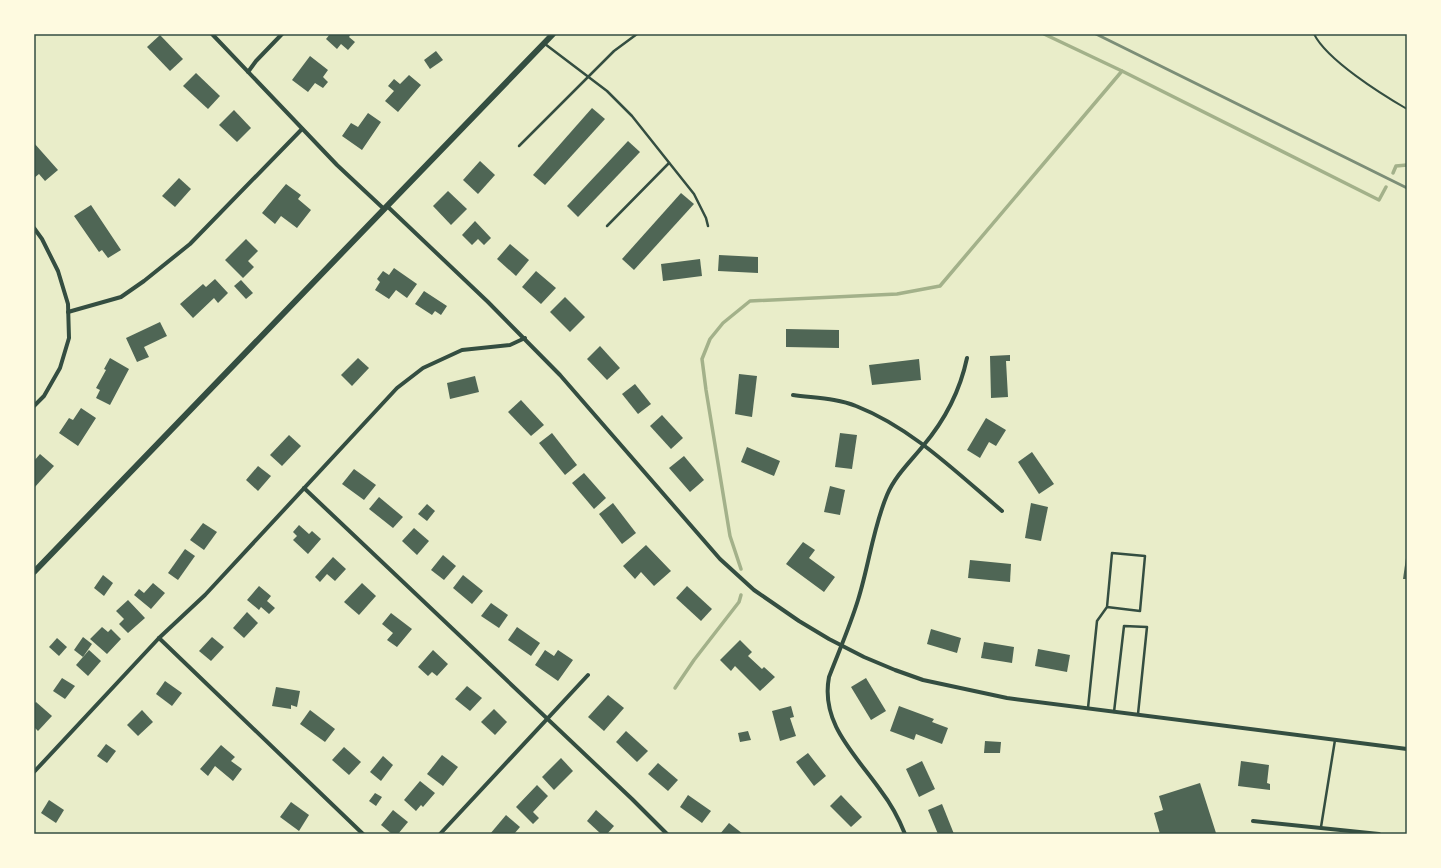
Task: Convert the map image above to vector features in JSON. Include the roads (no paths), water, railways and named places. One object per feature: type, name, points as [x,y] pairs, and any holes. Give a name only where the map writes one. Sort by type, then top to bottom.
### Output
[{"type":"street","points":[[212,34],[337,165],[386,207],[525,338],[575,392],[720,560],[754,590],[799,621],[864,657],[895,670],[923,680],[1007,698],[1407,749]]},
{"type":"street","points":[[248,72],[256,61],[282,34]]},
{"type":"street","points":[[34,572],[553,34]]},
{"type":"street","points":[[68,312],[121,297],[144,281],[190,244],[302,129]]},
{"type":"street","points":[[34,228],[42,238],[58,271],[68,304],[69,338],[60,368],[44,396],[34,406]]},
{"type":"street","points":[[34,772],[159,638],[205,595],[397,388],[423,368],[462,350],[510,345],[525,338]]},
{"type":"street","points":[[905,834],[891,805],[842,739],[829,711],[827,697],[829,677],[858,600],[878,520],[887,494],[901,472],[939,426],[950,408],[964,373],[967,358]]},
{"type":"street","points":[[793,395],[844,402],[878,416],[924,445],[1002,511]]},
{"type":"street","points":[[304,488],[632,799],[666,834]]},
{"type":"street","points":[[159,638],[363,834]]},
{"type":"street","points":[[440,834],[588,676]]},
{"type":"street","points":[[1253,821],[1379,834]]},
{"type":"lane","points":[[519,146],[590,77],[614,51],[638,34]]},
{"type":"lane","points":[[544,43],[607,90],[632,116],[694,194],[706,218],[708,226]]},
{"type":"lane","points":[[607,226],[669,162]]},
{"type":"lane","points":[[1088,708],[1097,621],[1108,608],[1112,553],[1145,556],[1140,611],[1108,608]]},
{"type":"lane","points":[[1114,712],[1124,626],[1147,627],[1138,714]]},
{"type":"lane","points":[[1321,827],[1335,740]]},
{"type":"waterway","points":[[1044,34],[1122,71]]},
{"type":"waterway","points":[[741,569],[730,536],[706,390],[702,359],[710,339],[723,323],[750,301],[897,294],[940,286],[1122,71],[1379,200],[1386,187]]},
{"type":"waterway","points":[[1393,173],[1396,166],[1407,165]]},
{"type":"waterway","points":[[675,688],[694,660],[739,602],[741,595]]},
{"type":"railway","points":[[1096,34],[1407,188]]}]
